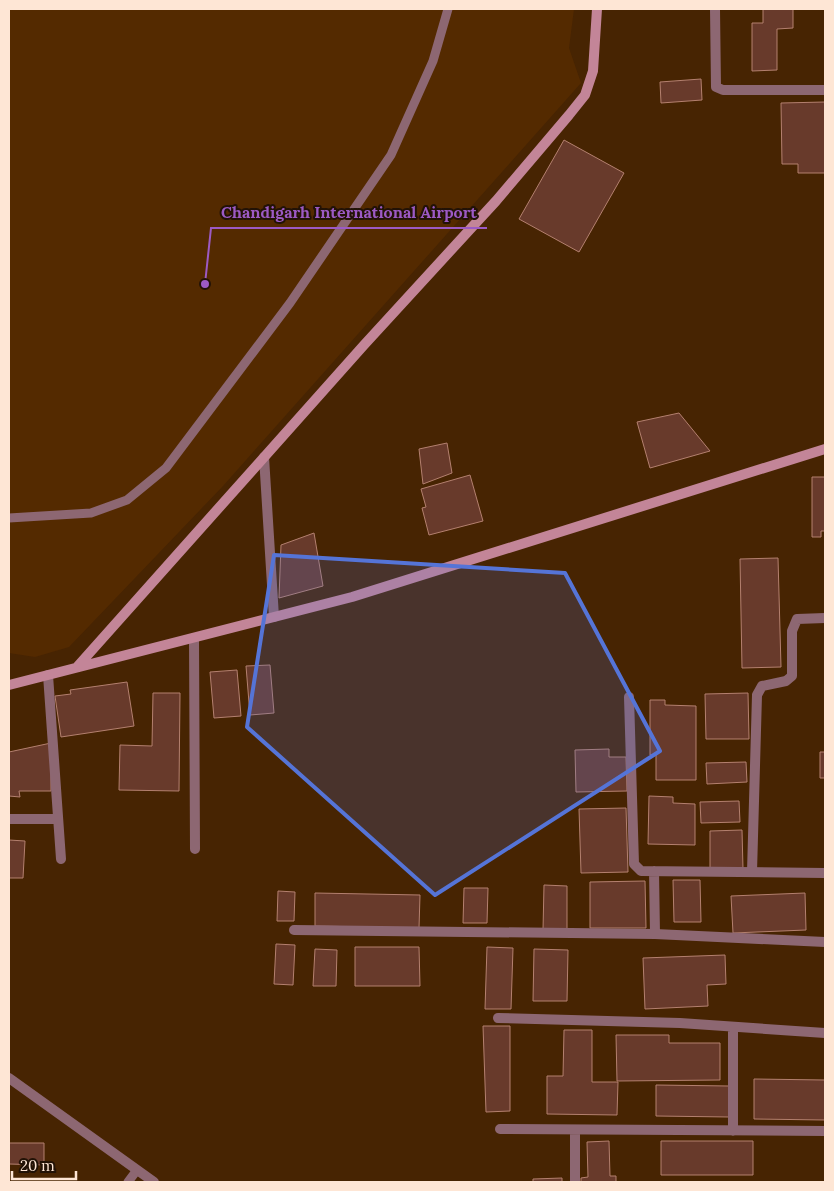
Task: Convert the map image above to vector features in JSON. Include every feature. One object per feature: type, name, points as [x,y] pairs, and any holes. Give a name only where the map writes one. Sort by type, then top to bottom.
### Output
[{"type":"street","points":[[77,667],[496,201],[585,95],[593,71],[597,9]]},
{"type":"street","points":[[715,9],[716,86],[723,90],[825,90]]},
{"type":"street","points":[[9,685],[352,597],[825,449]]},
{"type":"street","points":[[264,457],[274,617]]},
{"type":"street","points":[[752,872],[757,695],[762,686],[786,680],[792,676],[792,631],[797,619],[825,618]]},
{"type":"street","points":[[194,638],[195,849]]},
{"type":"street","points":[[48,675],[61,859]]},
{"type":"street","points":[[629,697],[634,864],[641,871],[825,873]]},
{"type":"street","points":[[9,819],[58,819]]},
{"type":"street","points":[[654,871],[655,934]]},
{"type":"street","points":[[294,930],[655,934],[825,942]]},
{"type":"street","points":[[498,1018],[734,1027],[825,1033]]},
{"type":"street","points":[[734,1027],[734,1131]]},
{"type":"street","points":[[9,1078],[154,1182]]},
{"type":"street","points":[[500,1129],[825,1131]]},
{"type":"street","points":[[575,1130],[575,1182]]},
{"type":"lane","points":[[9,518],[91,513],[127,500],[166,468],[290,303],[391,155],[433,61],[448,9]]},
{"type":"lane","points":[[128,1182],[137,1170]]},
{"type":"highlighted area","points":[[274,555],[565,573],[660,751],[435,895],[247,727]]},
{"type":"shaded area","points":[[9,9],[574,9],[569,48],[581,83],[223,486],[69,647],[35,657],[9,653]]},
{"type":"building","points":[[763,9],[793,9],[793,28],[777,29],[777,70],[752,71],[752,23],[763,23]]},
{"type":"building","points":[[701,79],[702,100],[661,103],[660,82]]},
{"type":"building","points":[[825,102],[825,173],[798,173],[798,164],[782,164],[781,103]]},
{"type":"building","points":[[564,140],[624,173],[579,252],[519,219]]},
{"type":"building","points":[[679,413],[710,451],[650,468],[637,422]]},
{"type":"building","points":[[447,443],[452,473],[423,484],[419,449]]},
{"type":"building","points":[[470,475],[483,521],[429,535],[422,508],[426,507],[421,489]]},
{"type":"building","points":[[812,477],[825,477],[825,531],[821,531],[821,537],[812,537]]},
{"type":"building","points":[[314,533],[323,586],[279,598],[281,545]]},
{"type":"building","points":[[778,558],[781,667],[742,668],[740,559]]},
{"type":"building","points":[[270,665],[274,713],[250,715],[246,666]]},
{"type":"building","points":[[237,670],[241,716],[214,718],[210,672]]},
{"type":"building","points":[[127,682],[134,726],[61,737],[55,696],[71,694],[70,690]]},
{"type":"building","points":[[153,693],[180,693],[179,791],[119,790],[120,745],[152,746]]},
{"type":"building","points":[[748,693],[749,739],[706,739],[705,694]]},
{"type":"building","points":[[650,700],[665,700],[665,705],[696,706],[696,780],[656,780],[656,755],[650,755]]},
{"type":"building","points":[[51,743],[51,791],[19,791],[20,797],[9,796],[9,752]]},
{"type":"building","points":[[609,749],[609,757],[626,757],[627,791],[576,792],[575,750]]},
{"type":"building","points":[[820,752],[825,752],[825,778],[820,778]]},
{"type":"building","points":[[746,762],[747,782],[707,784],[706,763]]},
{"type":"building","points":[[649,796],[673,797],[673,803],[695,804],[695,845],[648,844]]},
{"type":"building","points":[[739,801],[740,822],[701,823],[700,802]]},
{"type":"building","points":[[626,808],[628,872],[581,873],[579,809]]},
{"type":"building","points":[[742,830],[743,869],[710,870],[710,831]]},
{"type":"building","points":[[9,840],[25,841],[23,878],[9,878]]},
{"type":"building","points":[[673,880],[700,880],[701,922],[674,922]]},
{"type":"building","points":[[645,881],[646,928],[590,928],[590,882]]},
{"type":"building","points":[[544,885],[567,886],[567,930],[543,930]]},
{"type":"building","points":[[464,888],[488,888],[487,923],[463,923]]},
{"type":"building","points":[[278,891],[295,892],[294,921],[277,921]]},
{"type":"building","points":[[315,893],[420,895],[419,928],[315,926]]},
{"type":"building","points":[[805,893],[806,930],[733,933],[731,896]]},
{"type":"building","points":[[276,944],[295,945],[293,985],[274,984]]},
{"type":"building","points":[[355,947],[419,947],[420,986],[355,986]]},
{"type":"building","points":[[487,947],[513,948],[511,1009],[485,1009]]},
{"type":"building","points":[[315,949],[337,950],[336,986],[313,986]]},
{"type":"building","points":[[534,949],[568,950],[567,1001],[533,1001]]},
{"type":"building","points":[[725,955],[726,984],[707,985],[708,1006],[645,1009],[643,958]]},
{"type":"building","points":[[483,1026],[510,1026],[510,1111],[486,1112]]},
{"type":"building","points":[[564,1030],[592,1030],[592,1082],[618,1082],[617,1115],[547,1114],[547,1076],[563,1076]]},
{"type":"building","points":[[616,1035],[669,1035],[669,1043],[720,1043],[720,1080],[617,1081]]},
{"type":"building","points":[[754,1079],[825,1080],[825,1120],[754,1119]]},
{"type":"building","points":[[656,1085],[729,1086],[729,1117],[656,1116]]},
{"type":"building","points":[[609,1141],[610,1176],[616,1176],[616,1182],[581,1182],[581,1178],[588,1177],[587,1142]]},
{"type":"building","points":[[661,1141],[753,1141],[753,1175],[661,1175]]},
{"type":"building","points":[[9,1143],[44,1143],[44,1165],[9,1164]]},
{"type":"building","points":[[562,1178],[562,1182],[533,1182],[533,1179]]},
{"type":"place","name":"Chandigarh International Airport","points":[[205,284]]}]
